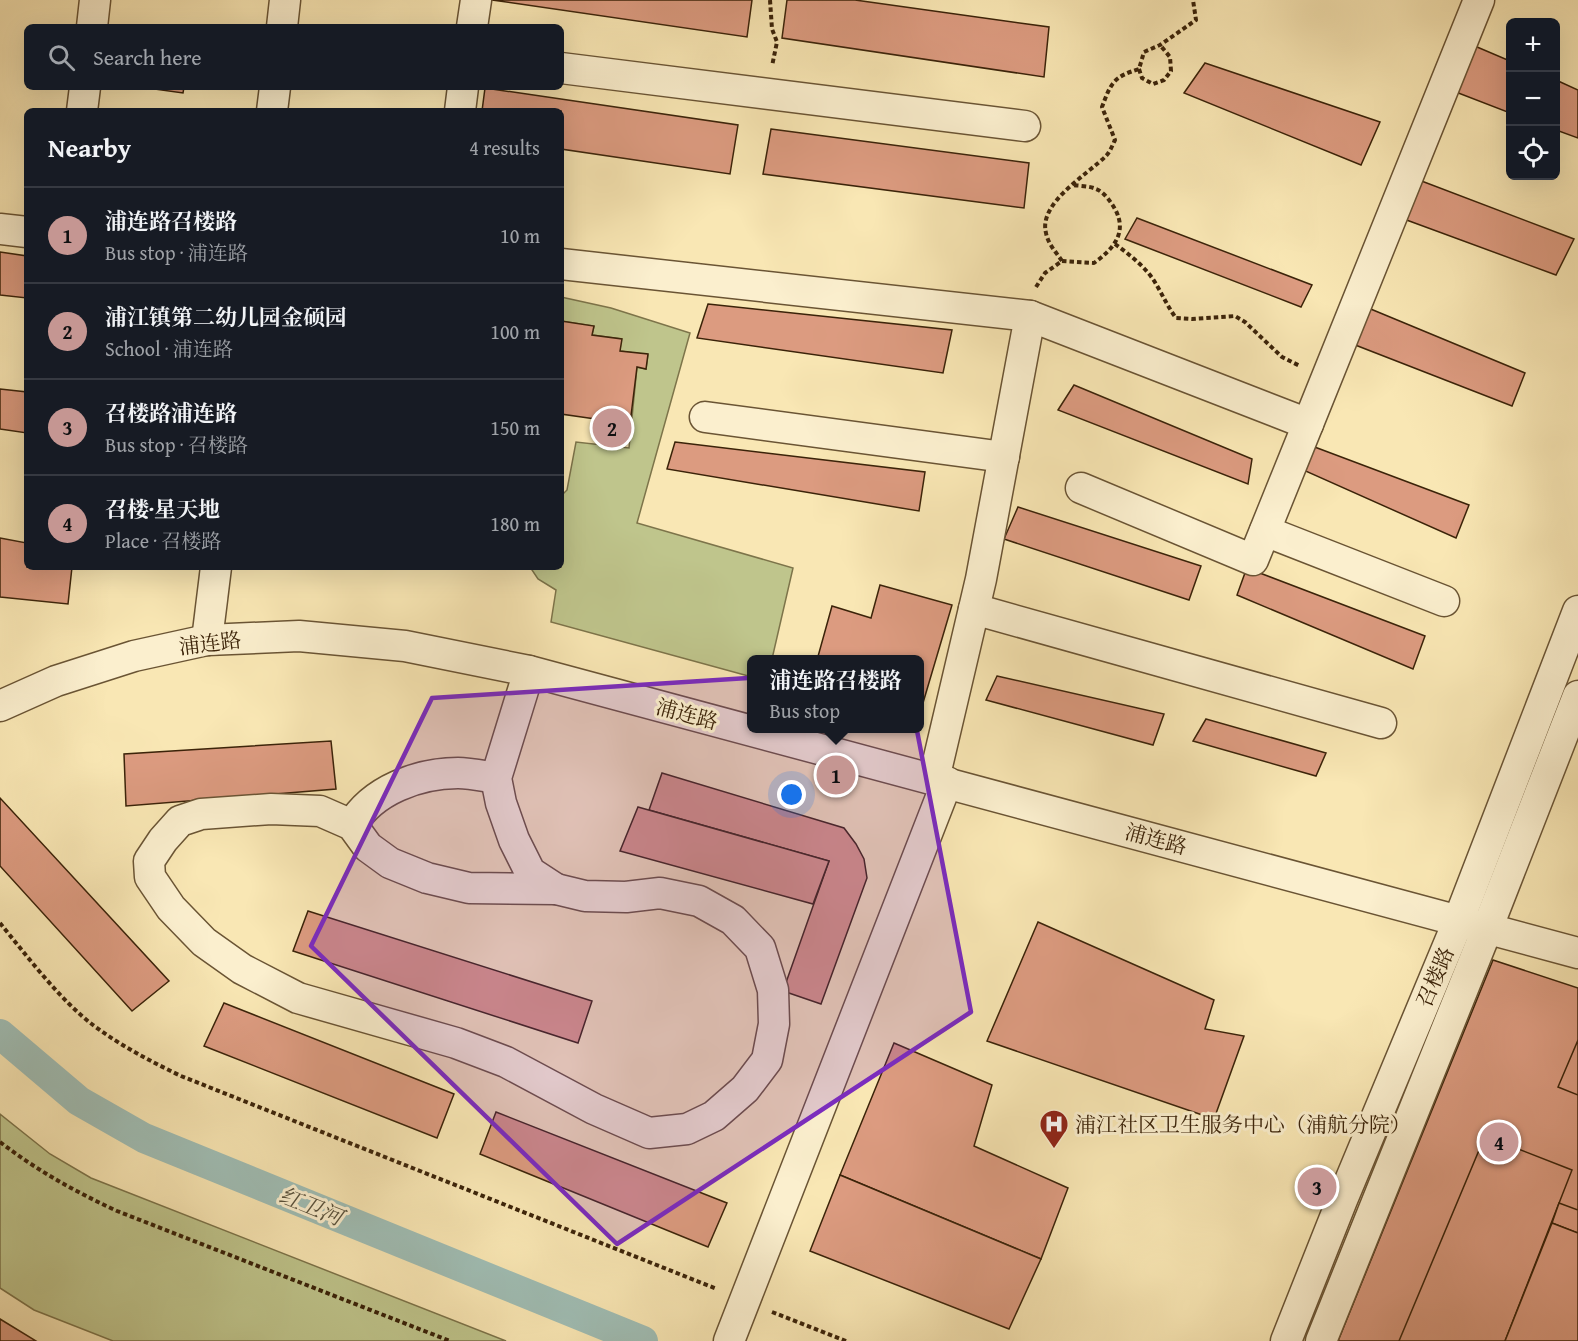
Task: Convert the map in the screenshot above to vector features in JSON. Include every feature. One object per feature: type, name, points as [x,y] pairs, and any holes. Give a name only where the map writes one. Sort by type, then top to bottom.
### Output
[{"type":"street","points":[[92,24],[95,0]]},
{"type":"street","points":[[282,24],[285,0]]},
{"type":"street","points":[[472,24],[476,0]]},
{"type":"street","points":[[1081,488],[1253,560],[1479,0]]},
{"type":"street","points":[[564,68],[1025,126]]},
{"type":"street","points":[[82,108],[85,90]]},
{"type":"street","points":[[272,108],[275,90]]},
{"type":"street","points":[[460,108],[463,90]]},
{"type":"street","points":[[0,229],[24,232]]},
{"type":"street","points":[[564,264],[1022,315],[1308,424]]},
{"type":"street","points":[[729,1341],[940,781],[1004,457],[1022,315]]},
{"type":"street","points":[[705,417],[1004,457]]},
{"type":"street","points":[[1265,531],[1444,601]]},
{"type":"street","points":[[207,640],[216,570]]},
{"type":"street","points":[[974,609],[1381,723]]},
{"type":"street","name":"召楼路","points":[[1286,1341],[1458,922],[1578,611]]},
{"type":"street","name":"浦连路","points":[[0,706],[56,681],[134,656],[207,640],[299,636],[393,645],[529,671],[747,730]]},
{"type":"street","points":[[529,671],[496,778],[501,803],[514,840],[530,872],[556,889]]},
{"type":"street","name":"召楼路","points":[[1321,1341],[1578,696]]},
{"type":"street","name":"浦连路","points":[[757,733],[1458,922],[1578,952]]},
{"type":"street","points":[[352,825],[360,813],[386,792],[420,777],[459,773],[496,778]]},
{"type":"street","points":[[271,809],[320,811],[352,825],[368,847],[390,863],[427,878],[469,888],[556,889],[585,896],[626,897],[660,893],[699,901],[733,920],[760,948],[773,990],[774,1024],[767,1060],[746,1089],[714,1116],[687,1129],[649,1133],[594,1109],[486,1054],[456,1043],[298,998],[242,969],[204,942],[171,908],[150,877],[149,861],[163,840],[180,821],[201,814],[271,809]]},
{"type":"path","points":[[766,93],[777,42],[772,29],[770,0]]},
{"type":"path","points":[[1160,45],[1170,57],[1171,70],[1164,80],[1153,84],[1142,78],[1138,69],[1144,52],[1160,45],[1196,20],[1193,0]]},
{"type":"path","points":[[1062,261],[1052,248],[1045,231],[1047,216],[1056,200],[1108,154],[1115,140],[1102,107],[1110,84],[1121,74],[1138,69]]},
{"type":"path","points":[[1022,315],[1026,292],[1038,286],[1045,273],[1062,261],[1094,263],[1115,244],[1121,230],[1118,215],[1111,202],[1096,189],[1073,185]]},
{"type":"path","points":[[1115,244],[1131,256],[1156,283],[1167,307],[1176,318],[1192,320],[1210,316],[1235,316],[1245,322],[1282,357],[1300,366],[1323,388]]},
{"type":"path","points":[[0,923],[54,987],[91,1024],[133,1052],[171,1072],[717,1288]]},
{"type":"path","points":[[0,1142],[22,1159],[69,1188],[117,1211],[450,1341]]},
{"type":"path","points":[[772,1312],[846,1341]]},
{"type":"highlighted area","points":[[905,668],[971,1012],[617,1244],[311,946],[432,698]]},
{"type":"green space","points":[[564,298],[611,308],[690,333],[637,523],[793,568],[773,655],[747,655],[747,676],[551,622],[556,590],[538,579],[532,570],[564,570],[564,493],[567,490],[576,442],[629,448],[637,367],[646,369],[648,355],[620,351],[621,339],[592,335],[594,326],[564,321]]},
{"type":"green space","points":[[0,1114],[50,1154],[91,1178],[506,1341],[113,1341],[34,1310],[0,1288]]},
{"type":"building","points":[[492,0],[752,0],[747,37]]},
{"type":"building","points":[[787,0],[855,0],[1049,27],[1044,77],[782,38]]},
{"type":"building","points":[[1463,41],[1506,59],[1506,111],[1448,89]]},
{"type":"building","points":[[1205,63],[1380,122],[1361,165],[1184,93]]},
{"type":"building","points":[[1560,82],[1578,90],[1578,138],[1560,131]]},
{"type":"building","points":[[162,90],[184,90],[183,93]]},
{"type":"building","points":[[485,90],[499,90],[738,125],[730,174],[564,149],[564,108],[482,108]]},
{"type":"building","points":[[771,129],[1029,163],[1024,208],[763,174]]},
{"type":"building","points":[[1411,177],[1574,239],[1556,275],[1393,215]]},
{"type":"building","points":[[1137,218],[1312,285],[1301,307],[1125,239]]},
{"type":"building","points":[[0,252],[24,256],[24,298],[0,295]]},
{"type":"building","points":[[708,304],[952,330],[943,373],[697,338]]},
{"type":"building","points":[[1361,305],[1525,373],[1512,406],[1345,341]]},
{"type":"building","points":[[564,321],[594,326],[592,335],[622,339],[620,351],[648,354],[646,369],[637,367],[630,424],[564,414]]},
{"type":"building","points":[[1074,385],[1252,459],[1248,484],[1058,410]]},
{"type":"building","points":[[0,389],[24,392],[24,433],[0,429]]},
{"type":"building","points":[[675,442],[925,472],[919,511],[667,469]]},
{"type":"building","points":[[1304,443],[1469,505],[1456,538],[1292,465]]},
{"type":"building","points":[[1018,507],[1201,566],[1189,600],[1004,539]]},
{"type":"building","points":[[0,538],[24,542],[24,570],[72,570],[68,604],[0,597]]},
{"type":"building","points":[[1244,567],[1425,636],[1413,669],[1237,595],[1246,570]]},
{"type":"building","points":[[880,585],[952,605],[924,700],[924,655],[818,655],[832,606],[871,618]]},
{"type":"building","points":[[997,676],[1164,714],[1153,745],[986,700]]},
{"type":"building","points":[[1206,719],[1326,753],[1316,776],[1193,741]]},
{"type":"building","points":[[331,741],[336,789],[126,806],[124,754]]},
{"type":"building","points":[[662,773],[844,828],[856,844],[864,859],[867,878],[821,1004],[783,991],[829,861],[649,810]]},
{"type":"building","points":[[0,798],[169,981],[132,1011],[0,866]]},
{"type":"building","points":[[638,807],[829,861],[813,904],[620,851]]},
{"type":"building","points":[[308,911],[592,1001],[578,1043],[293,951]]},
{"type":"building","points":[[1038,922],[1214,1000],[1205,1029],[1244,1036],[1214,1119],[987,1041]]},
{"type":"building","points":[[1493,960],[1578,988],[1578,1341],[1338,1341]]},
{"type":"building","points":[[224,1003],[454,1094],[437,1138],[204,1046]]},
{"type":"building","points":[[1578,1040],[1578,1095],[1558,1087]]},
{"type":"building","points":[[894,1043],[992,1085],[974,1146],[1068,1188],[1041,1259],[840,1175]]},
{"type":"building","points":[[496,1112],[727,1203],[708,1247],[480,1154]]},
{"type":"building","points":[[1485,1136],[1572,1170],[1505,1341],[1399,1341]]},
{"type":"building","points":[[840,1175],[1041,1259],[1009,1329],[810,1251]]},
{"type":"building","points":[[1559,1203],[1578,1210],[1578,1233],[1552,1223]]},
{"type":"building","points":[[1552,1223],[1578,1233],[1578,1341],[1505,1341]]},
{"type":"building","points":[[0,1319],[36,1341],[0,1341]]},
{"type":"waterway","name":"红卫河","points":[[0,1034],[79,1101],[144,1138],[643,1341]]},
{"type":"place","name":"浦江镇第二幼儿园金硕园","points":[[612,428]]},
{"type":"place","name":"浦连路召楼路","points":[[836,775]]},
{"type":"place","name":"召楼·星天地","points":[[1499,1142]]},
{"type":"place","name":"浦江社区卫生服务中心（浦航分院）","points":[[1054,1150]]},
{"type":"place","name":"召楼路浦连路","points":[[1317,1187]]}]
